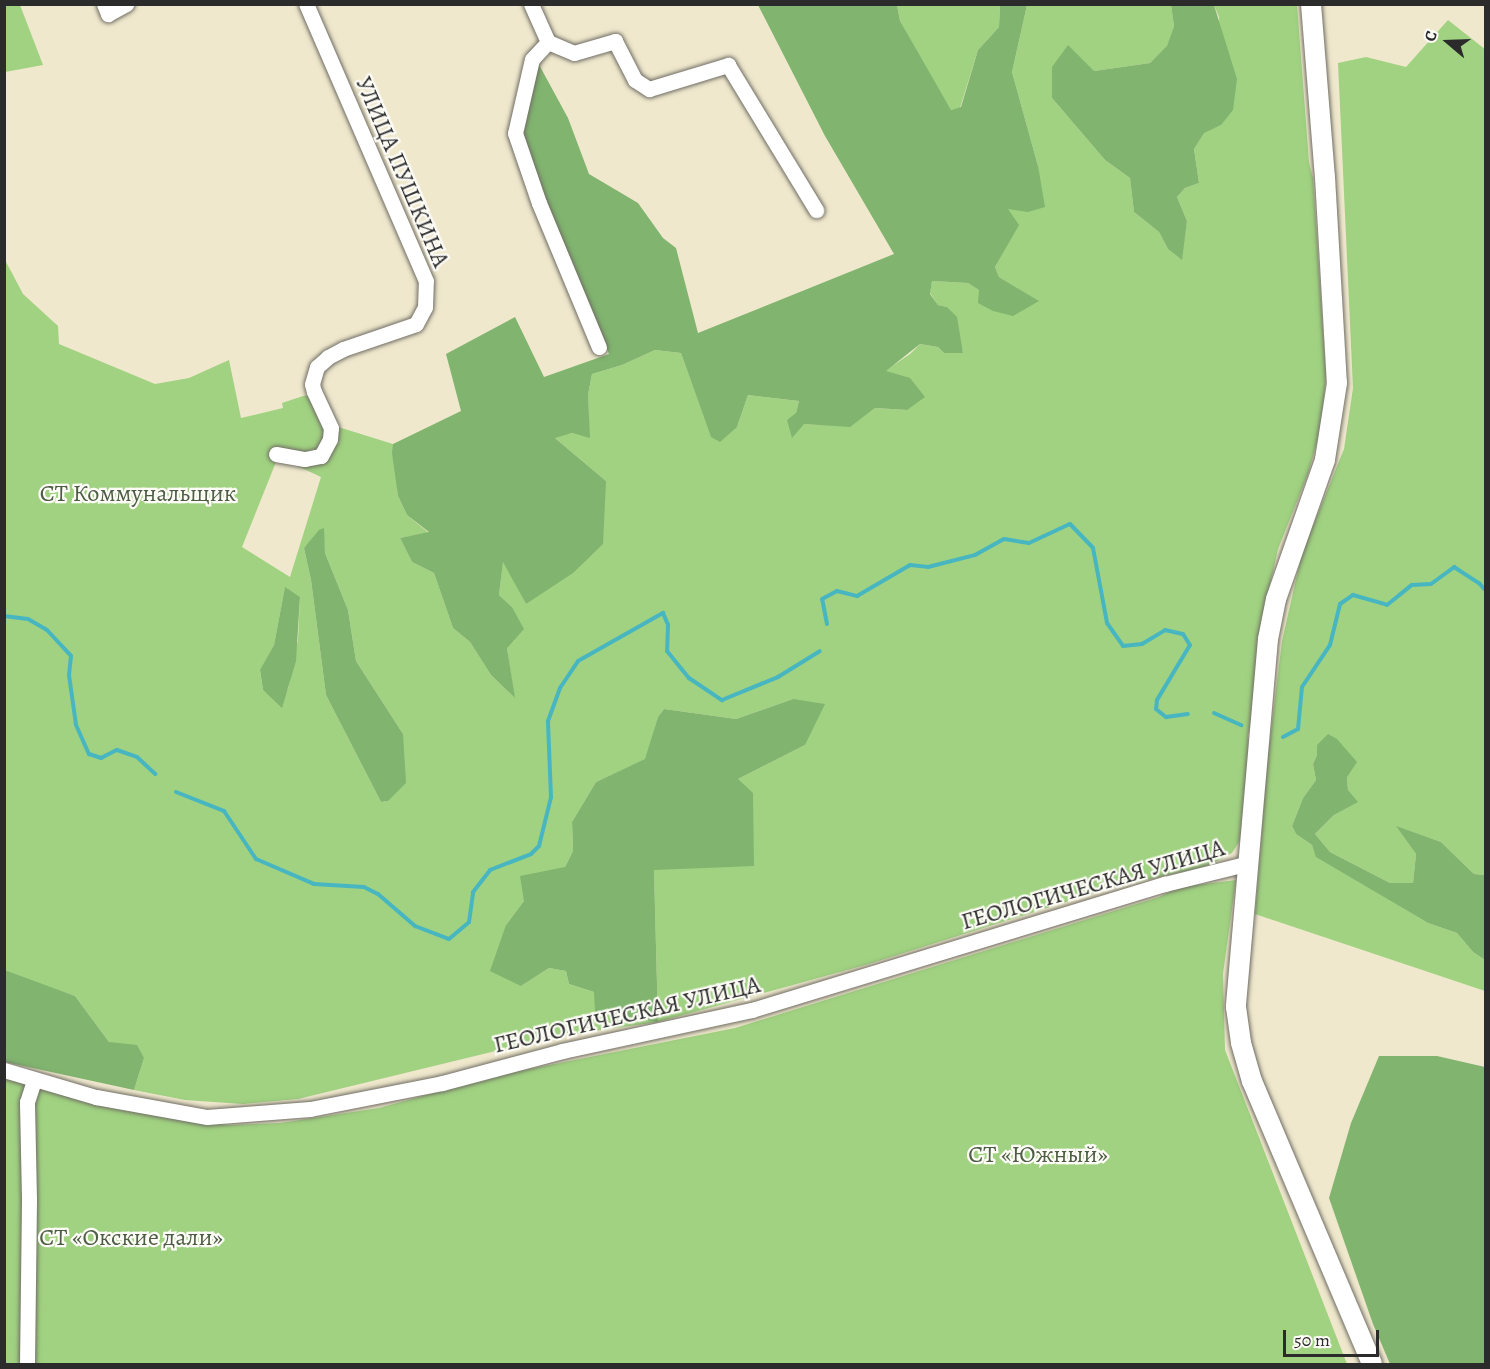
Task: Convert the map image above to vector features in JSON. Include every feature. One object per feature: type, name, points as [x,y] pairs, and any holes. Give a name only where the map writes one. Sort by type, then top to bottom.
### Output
[{"type":"street","points":[[106,9],[126,4]]},
{"type":"street","name":"УЛИЦА ПУШКИНА","points":[[276,453],[305,459],[321,456],[330,439],[331,428],[312,384],[317,367],[328,357],[343,350],[416,324],[425,307],[426,281],[306,4]]},
{"type":"street","points":[[531,4],[548,42],[574,52],[615,41],[635,80],[650,89],[728,65],[816,210]]},
{"type":"street","points":[[1311,4],[1325,177],[1337,383],[1325,460],[1276,599],[1268,639],[1236,1007],[1241,1043],[1252,1081],[1372,1365]]},
{"type":"street","points":[[548,42],[532,59],[515,133],[539,203],[599,348]]},
{"type":"street","name":"ГЕОЛОГИЧЕСКАЯ УЛИЦА","points":[[4,1070],[96,1097],[207,1117],[310,1109],[442,1083],[562,1051],[752,1010],[1165,884],[1249,863]]},
{"type":"street","points":[[27,1365],[29,1199],[27,1102],[34,1080]]},
{"type":"green space","points":[[5,4],[20,5],[43,65],[5,72]]},
{"type":"green space","points":[[758,5],[897,5],[900,21],[951,110],[961,107],[978,50],[999,27],[1000,5],[1027,5],[1012,72],[1038,166],[1045,207],[1028,212],[1008,209],[1019,225],[995,267],[999,277],[1039,301],[1013,316],[993,311],[978,303],[979,290],[968,283],[932,281],[930,294],[938,305],[947,307],[957,317],[963,353],[944,353],[938,347],[920,344],[886,371],[910,378],[925,397],[907,410],[875,408],[850,427],[804,424],[792,438],[787,420],[796,413],[799,401],[748,395],[737,427],[720,442],[711,437],[681,353],[655,350],[622,365],[592,374],[588,395],[590,438],[572,433],[555,438],[606,481],[603,544],[573,573],[526,604],[503,562],[499,595],[512,607],[524,629],[507,648],[515,698],[491,675],[470,642],[453,628],[434,573],[412,562],[400,538],[429,532],[407,515],[398,496],[392,453],[393,444],[461,411],[446,354],[515,317],[544,377],[609,354],[551,221],[522,137],[537,61],[568,118],[589,174],[638,203],[663,238],[676,248],[698,333],[894,254],[825,136]]},
{"type":"green space","points":[[897,5],[1000,5],[999,27],[978,50],[960,108],[951,110],[932,81],[900,21]]},
{"type":"green space","name":"СТ Коммунальщик","points":[[1027,5],[1171,5],[1174,26],[1167,47],[1150,63],[1094,71],[1052,98],[1105,160],[1130,178],[1134,212],[1159,232],[1168,249],[1181,259],[1187,221],[1177,197],[1185,188],[1199,183],[1194,149],[1204,132],[1221,125],[1219,17],[1214,5],[1297,5],[1309,162],[1313,178],[1326,374],[1322,425],[1308,474],[1278,549],[1263,616],[1253,711],[1248,736],[1242,837],[1232,853],[1208,866],[1107,889],[869,964],[658,1022],[553,1037],[298,1099],[243,1104],[185,1100],[134,1090],[144,1058],[109,1042],[75,996],[5,972],[4,258],[23,294],[58,326],[59,344],[155,384],[189,378],[229,360],[241,418],[283,408],[282,403],[303,396],[322,394],[335,426],[393,444],[398,496],[407,515],[429,533],[400,538],[412,562],[434,573],[453,628],[470,642],[491,675],[514,697],[507,648],[512,607],[499,595],[503,560],[526,604],[606,481],[554,437],[572,433],[589,437],[588,395],[592,374],[622,365],[655,350],[681,353],[711,436],[737,427],[748,395],[799,401],[796,413],[804,424],[850,426],[875,408],[907,410],[885,371],[910,354],[920,344],[938,347],[944,353],[963,352],[947,307],[938,305],[930,293],[932,281],[968,283],[979,290],[1038,301],[999,277],[995,267],[1018,225],[1007,209],[1038,166],[1012,72]],"holes":[[[278,457],[321,477],[290,577],[242,547]],[[323,529],[325,553],[348,610],[356,661],[403,734],[388,801],[381,802],[326,695],[311,580],[304,548]],[[285,588],[300,597],[298,640],[288,689],[273,698],[263,690],[260,671],[274,645]],[[793,699],[805,745],[738,779],[654,870],[658,1021],[627,1016],[594,992],[569,984],[566,971],[549,968],[521,986],[506,925],[524,901],[565,867],[573,851],[572,822],[596,782],[646,759],[658,717],[664,709],[736,719]]]},
{"type":"green space","points":[[1171,5],[1214,5],[1237,79],[1233,110],[1221,125],[1204,133],[1194,149],[1199,183],[1185,188],[1177,197],[1187,221],[1182,260],[1168,249],[1159,232],[1134,212],[1130,178],[1105,160],[1052,98],[1052,67],[1068,45],[1094,71],[1150,63],[1167,46],[1174,26]]},
{"type":"green space","points":[[1448,20],[1486,50],[1485,875],[1474,874],[1441,842],[1397,827],[1416,854],[1413,883],[1390,883],[1330,852],[1315,834],[1334,815],[1357,802],[1348,790],[1347,777],[1317,745],[1317,755],[1313,764],[1316,780],[1303,798],[1292,826],[1296,834],[1312,845],[1317,857],[1428,923],[1457,933],[1473,952],[1485,960],[1485,991],[1255,914],[1268,755],[1282,641],[1302,553],[1344,449],[1353,388],[1338,63],[1366,57],[1406,67]]},
{"type":"green space","points":[[324,528],[325,553],[348,610],[356,661],[403,734],[406,783],[388,801],[381,802],[326,695],[311,580],[304,548],[319,530]]},
{"type":"green space","points":[[285,587],[300,597],[296,661],[282,708],[263,690],[260,670],[274,645]]},
{"type":"green space","points":[[793,699],[825,704],[805,745],[738,779],[753,793],[754,866],[654,870],[658,1022],[595,1011],[594,992],[569,984],[566,971],[549,968],[521,986],[490,971],[506,925],[524,901],[520,876],[565,867],[573,851],[572,822],[596,782],[645,759],[658,717],[664,709],[736,719]]},
{"type":"green space","points":[[1328,734],[1337,739],[1357,762],[1347,777],[1348,790],[1358,802],[1334,815],[1315,834],[1330,852],[1390,883],[1413,883],[1416,854],[1396,826],[1441,842],[1474,874],[1485,875],[1485,960],[1473,952],[1457,933],[1428,923],[1316,857],[1312,845],[1296,834],[1292,826],[1303,798],[1316,780],[1313,764],[1317,755],[1317,745]]},
{"type":"green space","name":"СТ «Южный»","points":[[1236,880],[1223,974],[1225,1050],[1347,1364],[5,1364],[4,1077],[31,1087],[173,1118],[227,1125],[280,1123],[379,1108],[499,1075],[735,1028],[1159,897],[1180,887]]},
{"type":"green space","points":[[7,971],[75,996],[109,1042],[137,1045],[144,1058],[134,1090],[5,1062],[4,972]]},
{"type":"green space","points":[[1379,1056],[1437,1056],[1485,1067],[1485,1364],[1390,1364],[1373,1324],[1329,1198],[1351,1123]]},
{"type":"waterway","points":[[827,624],[822,599],[837,591],[857,596],[910,565],[928,567],[975,555],[1004,539],[1029,543],[1070,524],[1093,548],[1107,623],[1123,646],[1142,644],[1165,630],[1183,634],[1190,645],[1157,700],[1156,709],[1166,717],[1188,714]]},
{"type":"waterway","points":[[1283,737],[1298,729],[1302,687],[1330,645],[1340,604],[1353,595],[1387,605],[1412,585],[1431,584],[1454,567],[1479,583],[1486,591]]},
{"type":"waterway","points":[[176,792],[224,811],[256,859],[314,884],[364,887],[378,894],[415,926],[449,939],[469,922],[473,892],[490,870],[531,854],[539,846],[551,797],[548,721],[560,688],[578,661],[663,613],[668,625],[667,651],[689,678],[722,700],[778,677],[820,651]]},
{"type":"waterway","points":[[4,616],[28,619],[47,630],[71,656],[69,675],[76,725],[89,754],[101,758],[117,750],[137,757],[155,774]]},
{"type":"waterway","points":[[1214,713],[1241,725]]},
{"type":"park label","name":"СТ «Окские дали»","points":[[131,1238]]}]
